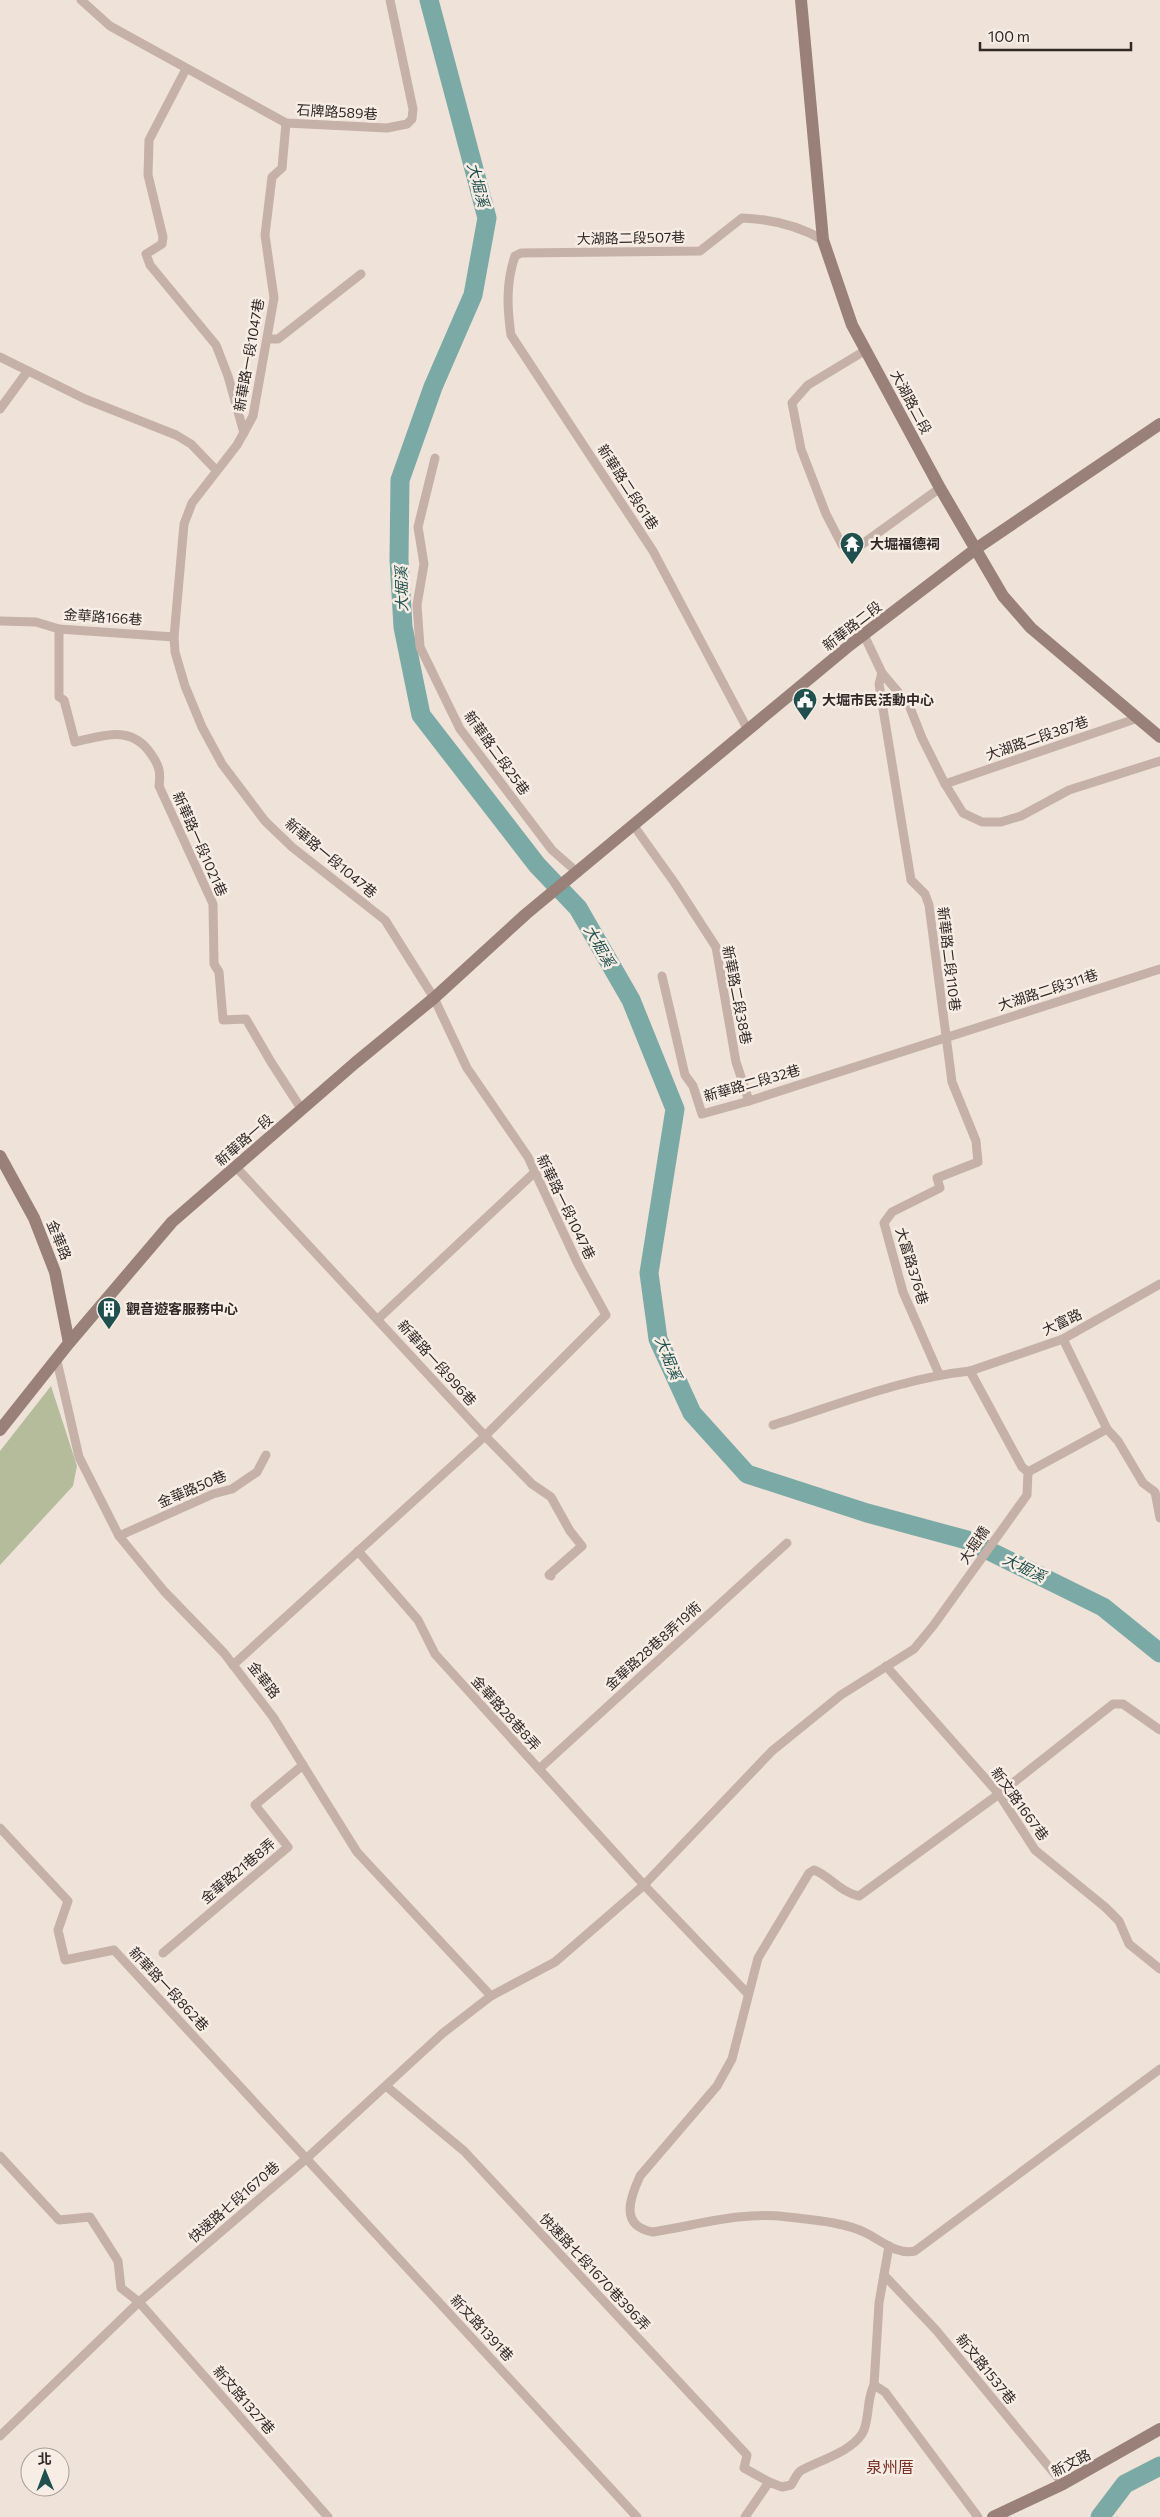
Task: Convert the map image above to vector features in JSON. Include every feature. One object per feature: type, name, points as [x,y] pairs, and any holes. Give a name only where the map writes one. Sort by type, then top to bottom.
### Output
[{"type":"street","name":"石牌路589巷","points":[[81,0],[110,26],[286,123],[387,128],[407,124],[412,119],[413,109],[390,0]]},
{"type":"street","name":"大湖路二段","points":[[801,0],[823,240],[852,325],[940,488],[977,548],[1003,596],[1031,628],[1160,737]]},
{"type":"street","points":[[186,69],[149,140],[148,175],[163,237],[162,244],[146,254],[150,265],[216,345],[228,376],[244,433]]},
{"type":"street","name":"新華路一段1047巷","points":[[286,123],[282,168],[272,177],[265,235],[274,298],[254,416],[237,445],[192,503],[184,524],[174,637],[176,652],[185,686],[202,727],[222,764],[265,821],[292,847],[384,920],[434,998],[467,1068],[528,1158],[578,1264],[606,1315],[485,1436]]},
{"type":"street","name":"大湖路二段507巷","points":[[516,256],[522,253],[700,251],[742,218],[774,221],[811,233],[823,240]]},
{"type":"street","name":"新華路二段61巷","points":[[516,256],[506,304],[511,335],[653,551],[748,730]]},
{"type":"street","points":[[268,339],[278,339],[361,274]]},
{"type":"street","points":[[866,350],[808,385],[792,403],[800,449],[826,514],[842,546],[861,545],[940,488]]},
{"type":"street","points":[[0,356],[28,372],[85,399],[176,435],[191,444],[216,470]]},
{"type":"street","points":[[0,409],[28,372]]},
{"type":"street","name":"新華路二段","points":[[539,904],[864,635],[977,548],[1160,424]]},
{"type":"street","name":"新華路二段25巷","points":[[434,458],[418,527],[424,564],[417,605],[420,647],[460,729],[552,850],[578,873]]},
{"type":"street","name":"金華路166巷","points":[[0,621],[36,622],[59,629],[174,637]]},
{"type":"street","name":"新華路一段1021巷","points":[[59,629],[59,697],[64,700],[69,712],[74,742],[101,734],[130,735],[146,746],[155,758],[160,767],[159,786],[213,904],[214,964],[219,972],[223,1020],[246,1019],[270,1062],[302,1110]]},
{"type":"street","points":[[864,635],[882,673],[909,705],[922,738],[945,784],[963,813],[982,822],[1001,822],[1021,816],[1069,790],[1160,761]]},
{"type":"street","name":"新華路二段110巷","points":[[882,673],[879,684],[911,880],[925,894],[929,904],[952,1082],[976,1142],[978,1162]]},
{"type":"street","name":"大湖路二段387巷","points":[[945,784],[1138,718]]},
{"type":"street","name":"新華路二段38巷","points":[[634,826],[674,882],[716,948],[736,1062],[749,1100]]},
{"type":"street","name":"新華路一段","points":[[0,1430],[57,1361],[69,1343],[172,1222],[235,1166],[434,998],[539,904]]},
{"type":"street","name":"大湖路二段311巷","points":[[945,1038],[1160,969]]},
{"type":"street","name":"新華路二段32巷","points":[[662,976],[685,1075],[693,1086],[702,1114],[945,1038]]},
{"type":"street","name":"金華路","points":[[0,1156],[34,1218],[55,1272],[69,1343]]},
{"type":"street","name":"大富路376巷","points":[[939,1374],[903,1292],[884,1223],[892,1212],[940,1188],[937,1178],[978,1162]]},
{"type":"street","name":"新華路一段996巷","points":[[235,1166],[485,1436],[532,1484],[551,1496],[570,1531],[582,1546],[549,1575],[552,1576]]},
{"type":"street","points":[[378,1319],[535,1172]]},
{"type":"street","name":"大富路","points":[[772,1425],[939,1374],[970,1371],[1063,1340],[1160,1284]]},
{"type":"street","points":[[1063,1340],[1107,1429],[1118,1441],[1143,1483],[1155,1492],[1160,1518]]},
{"type":"street","name":"金華路","points":[[57,1361],[79,1457],[119,1536],[164,1591],[232,1665],[273,1716],[357,1852],[491,1996]]},
{"type":"street","points":[[970,1371],[1022,1466],[1028,1472],[1107,1429]]},
{"type":"street","points":[[232,1665],[485,1436]]},
{"type":"street","name":"金華路50巷","points":[[119,1536],[213,1494],[232,1489],[257,1472],[266,1455]]},
{"type":"street","name":"大堀橋","points":[[644,1885],[772,1751],[841,1694],[914,1649],[966,1582],[1027,1495],[1028,1472]]},
{"type":"street","name":"金華路28巷8弄19衖","points":[[539,1769],[787,1543]]},
{"type":"street","name":"金華路28巷8弄","points":[[358,1551],[418,1620],[435,1654],[644,1885],[748,1994]]},
{"type":"street","name":"新文路1667巷","points":[[886,1666],[999,1794],[1035,1850],[1105,1907],[1119,1921],[1129,1944],[1160,1969]]},
{"type":"street","points":[[1160,1730],[1123,1704],[1113,1704],[999,1794],[859,1896],[841,1890],[814,1870],[809,1873],[758,1958],[748,1994],[745,2016],[732,2059],[717,2086],[640,2176],[633,2192],[630,2212],[631,2219],[645,2230],[653,2232],[726,2218],[760,2215],[789,2217],[834,2224],[864,2232],[906,2253],[915,2251],[1160,2069]]},
{"type":"street","name":"金華路21巷8弄","points":[[163,1953],[288,1847],[255,1805],[303,1765]]},
{"type":"street","name":"新華路一段862巷","points":[[0,1828],[68,1900],[58,1930],[65,1960],[114,1950],[307,2158]]},
{"type":"street","name":"快速路七段1670巷","points":[[0,2436],[140,2302],[307,2158],[443,2033],[491,1996],[555,1962],[644,1885]]},
{"type":"street","name":"快速路七段1670巷396弄","points":[[386,2086],[464,2151],[747,2456],[744,2468],[769,2482]]},
{"type":"street","name":"新文路1327巷","points":[[0,2156],[59,2220],[90,2217],[118,2261],[121,2288],[140,2302],[328,2517]]},
{"type":"street","name":"新文路1391巷","points":[[307,2158],[637,2517]]},
{"type":"street","points":[[745,2517],[769,2482],[782,2486],[790,2485],[801,2470],[812,2467],[854,2442],[863,2432],[870,2392],[874,2385],[878,2303],[889,2246]]},
{"type":"street","name":"新文路1537巷","points":[[884,2275],[936,2330],[1063,2484]]},
{"type":"street","points":[[874,2385],[885,2392],[978,2517]]},
{"type":"street","name":"新文路","points":[[993,2517],[1063,2484],[1160,2429]]},
{"type":"green space","points":[[51,1386],[77,1466],[73,1486],[0,1565],[0,1451]]},
{"type":"waterway","name":"大堀溪","points":[[429,0],[487,218],[473,295],[433,387],[400,480],[399,560],[403,627],[421,715],[537,865],[578,908],[631,1000],[675,1109],[649,1273],[658,1339],[692,1413],[747,1474],[867,1513],[967,1540],[1103,1607],[1160,1653]]},
{"type":"waterway","points":[[1100,2517],[1125,2484],[1160,2466]]},
{"type":"place","name":"大堀福德祠","points":[[852,565]]},
{"type":"place","name":"大堀市民活動中心","points":[[805,721]]},
{"type":"place","name":"觀音遊客服務中心","points":[[109,1330]]},
{"type":"district","name":"泉州厝","points":[[890,2467]]}]
